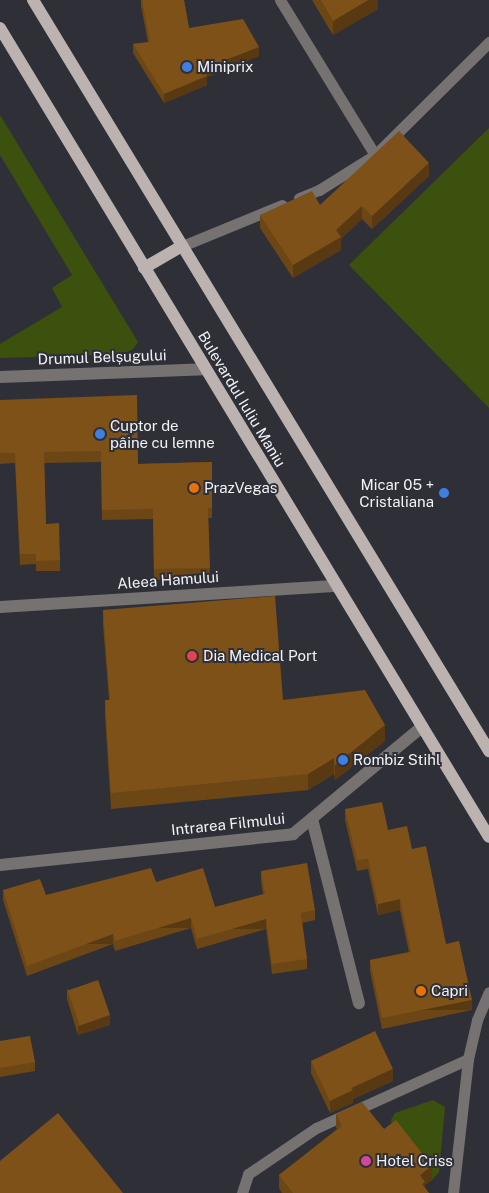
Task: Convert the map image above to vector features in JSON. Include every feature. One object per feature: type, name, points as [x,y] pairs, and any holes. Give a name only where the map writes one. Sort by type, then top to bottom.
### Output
[{"type":"main road","name":"Bulevardul Iuliu Maniu","points":[[33,0],[489,752]]},
{"type":"main road","name":"Bulevardul Iuliu Maniu","points":[[0,28],[489,837]]},
{"type":"main road","points":[[144,268],[182,246]]},
{"type":"street","name":"Drumul Belșugului","points":[[0,377],[205,369]]},
{"type":"street","name":"Aleea Hamului","points":[[0,608],[337,586]]},
{"type":"street","name":"Intrarea Filmului","points":[[0,865],[293,834],[422,727]]},
{"type":"street","points":[[312,819],[359,1003]]},
{"type":"lane","points":[[280,0],[375,155]]},
{"type":"lane","points":[[182,246],[319,190],[375,155],[489,42]]},
{"type":"lane","points":[[453,1193],[468,1059],[477,1020],[489,992]]},
{"type":"lane","points":[[242,1193],[248,1174],[316,1128],[468,1059]]},
{"type":"green space","points":[[0,115],[138,342],[133,349],[124,354],[0,358],[0,344],[62,307],[52,288],[72,275],[0,155]]},
{"type":"green space","points":[[489,128],[489,408],[349,265]]},
{"type":"green space","points":[[433,1100],[445,1107],[439,1172],[432,1180],[393,1130],[391,1120],[395,1113]]},
{"type":"building","points":[[142,0],[184,0],[189,28],[243,19],[259,47],[204,68],[207,76],[164,94],[133,44],[150,42]]},
{"type":"building","points":[[321,0],[368,0],[333,21]]},
{"type":"building","points":[[399,131],[429,163],[372,216],[362,206],[336,230],[341,237],[293,265],[260,215],[312,191],[320,205]]},
{"type":"building","points":[[137,395],[138,464],[212,462],[212,508],[208,508],[210,568],[154,569],[153,509],[102,510],[101,451],[44,452],[46,524],[59,523],[60,560],[36,561],[36,554],[20,554],[15,453],[0,453],[0,400]]},
{"type":"building","points":[[275,596],[283,700],[365,690],[385,725],[335,765],[334,758],[308,774],[111,793],[105,700],[110,700],[103,610]]},
{"type":"building","points":[[382,802],[388,830],[407,826],[412,849],[426,846],[446,944],[459,941],[472,1000],[382,1018],[370,960],[411,952],[400,899],[378,904],[368,859],[357,860],[345,809]]},
{"type":"building","points":[[307,863],[315,910],[301,913],[307,959],[272,964],[266,919],[197,939],[191,918],[115,941],[113,934],[27,966],[3,890],[40,879],[46,895],[151,868],[156,882],[203,868],[215,907],[265,894],[261,871]]},
{"type":"building","points":[[98,980],[110,1015],[80,1025],[68,990]]},
{"type":"building","points":[[375,1031],[393,1069],[351,1088],[353,1090],[330,1101],[311,1061]]},
{"type":"building","points":[[30,1036],[35,1062],[0,1068],[0,1041]]},
{"type":"building","name":"Hotel Criss","points":[[362,1102],[384,1129],[396,1120],[432,1166],[420,1175],[425,1182],[422,1184],[429,1193],[293,1193],[279,1175],[342,1126],[336,1114]]},
{"type":"building","points":[[58,1113],[123,1193],[0,1193],[0,1161]]},
{"type":"place","name":"Miniprix","points":[[187,67]]},
{"type":"place","name":"Cuptor de pâine cu lemne","points":[[100,434]]},
{"type":"place","name":"PrazVegas","points":[[194,488]]},
{"type":"place","name":"Micar 05 + Cristaliana","points":[[444,493]]},
{"type":"place","name":"Dia Medical Port","points":[[192,656]]},
{"type":"place","name":"Rombiz Stihl","points":[[343,760]]},
{"type":"place","name":"Capri","points":[[421,991]]},
{"type":"place","name":"Hotel Criss","points":[[366,1161]]}]
